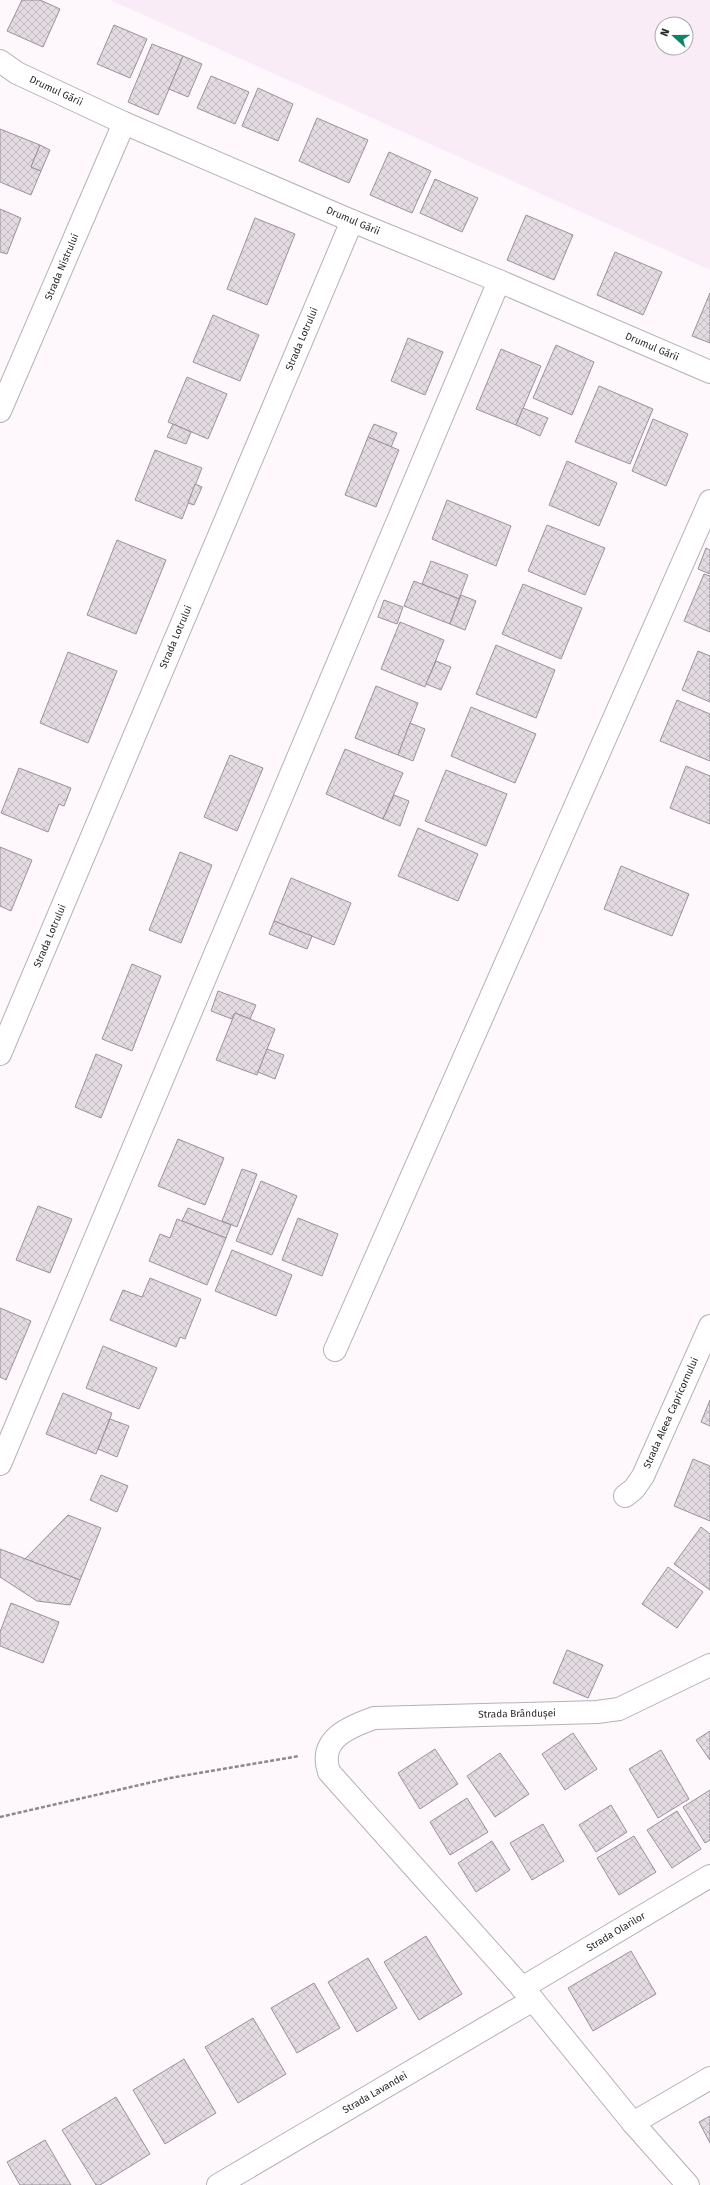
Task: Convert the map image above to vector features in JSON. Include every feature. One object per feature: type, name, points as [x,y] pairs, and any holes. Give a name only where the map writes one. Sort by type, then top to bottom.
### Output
[{"type":"street","name":"Drumul Gării","points":[[0,61],[17,73],[124,123],[352,221],[499,281],[710,372]]},
{"type":"street","name":"Strada Nistrului","points":[[0,411],[124,123]]},
{"type":"street","name":"Strada Lotrului","points":[[0,1054],[352,221]]},
{"type":"street","points":[[0,1464],[499,281]]},
{"type":"street","points":[[335,1350],[710,501]]},
{"type":"street","name":"Strada Aleea Capricornului","points":[[626,1496],[634,1489],[643,1476],[710,1326]]},
{"type":"street","name":"Strada Brândușei","points":[[328,1752],[332,1743],[347,1728],[374,1718],[597,1712],[619,1709],[710,1665]]},
{"type":"street","points":[[328,1752],[326,1763],[329,1772],[528,1994],[633,2123],[688,2185]]},
{"type":"street","name":"Strada Olarilor","points":[[528,1994],[710,1876]]},
{"type":"street","name":"Strada Lavandei","points":[[218,2185],[528,1994]]},
{"type":"street","points":[[633,2123],[710,2078]]},
{"type":"path","points":[[0,1817],[170,1778],[328,1752]]},
{"type":"shaded area","points":[[110,0],[710,0],[710,270]]},
{"type":"building","points":[[22,0],[40,0],[60,9],[43,47],[7,31]]},
{"type":"building","points":[[114,25],[147,39],[130,78],[97,64]]},
{"type":"building","points":[[152,44],[183,56],[158,115],[128,102]]},
{"type":"building","points":[[183,56],[202,64],[188,97],[169,89]]},
{"type":"building","points":[[211,76],[249,92],[235,124],[197,108]]},
{"type":"building","points":[[258,88],[293,104],[278,141],[242,126]]},
{"type":"building","points":[[317,118],[368,140],[349,183],[299,161]]},
{"type":"building","points":[[0,129],[40,145],[31,167],[41,171],[31,195],[0,182]]},
{"type":"building","points":[[40,145],[50,150],[41,171],[31,167]]},
{"type":"building","points":[[389,152],[431,171],[412,213],[370,195]]},
{"type":"building","points":[[435,179],[478,198],[462,232],[420,213]]},
{"type":"building","points":[[0,209],[21,218],[7,254],[0,252]]},
{"type":"building","points":[[526,215],[573,235],[554,280],[507,260]]},
{"type":"building","points":[[255,218],[295,234],[267,305],[227,289]]},
{"type":"building","points":[[615,252],[662,272],[643,315],[597,295]]},
{"type":"building","points":[[710,293],[710,343],[692,336]]},
{"type":"building","points":[[213,315],[259,335],[240,381],[193,362]]},
{"type":"building","points":[[408,338],[443,352],[425,395],[391,381]]},
{"type":"building","points":[[556,345],[594,362],[572,415],[533,398]]},
{"type":"building","points":[[501,349],[541,366],[516,425],[476,409]]},
{"type":"building","points":[[187,377],[227,394],[208,439],[168,422]]},
{"type":"building","points":[[599,386],[653,409],[630,464],[575,442]]},
{"type":"building","points":[[523,408],[548,418],[540,436],[516,425]]},
{"type":"building","points":[[653,419],[688,434],[666,486],[632,471]]},
{"type":"building","points":[[173,424],[191,432],[186,444],[167,437]]},
{"type":"building","points":[[374,424],[397,433],[391,447],[368,437]]},
{"type":"building","points":[[368,437],[399,450],[376,507],[345,495]]},
{"type":"building","points":[[155,450],[202,468],[182,519],[135,500]]},
{"type":"building","points":[[567,461],[617,483],[599,526],[549,505]]},
{"type":"building","points":[[195,484],[202,487],[194,505],[188,503]]},
{"type":"building","points":[[447,500],[511,526],[496,566],[432,539]]},
{"type":"building","points":[[547,525],[605,548],[585,595],[528,571]]},
{"type":"building","points":[[117,540],[166,560],[136,634],[87,615]]},
{"type":"building","points":[[706,548],[710,550],[710,574],[698,569]]},
{"type":"building","points":[[431,561],[468,575],[459,599],[422,584]]},
{"type":"building","points":[[704,574],[710,576],[710,632],[684,621]]},
{"type":"building","points":[[414,581],[459,599],[450,624],[404,606]]},
{"type":"building","points":[[523,584],[582,608],[561,659],[502,634]]},
{"type":"building","points":[[461,595],[476,601],[465,630],[450,624]]},
{"type":"building","points":[[384,600],[403,607],[397,624],[378,617]]},
{"type":"building","points":[[400,622],[444,640],[425,687],[381,669]]},
{"type":"building","points":[[496,645],[555,670],[536,718],[476,694]]},
{"type":"building","points":[[698,651],[710,656],[710,702],[682,690]]},
{"type":"building","points":[[68,652],[117,671],[88,743],[40,723]]},
{"type":"building","points":[[436,661],[451,667],[441,690],[426,684]]},
{"type":"building","points":[[376,686],[418,703],[398,755],[355,738]]},
{"type":"building","points":[[677,700],[710,714],[710,761],[660,741]]},
{"type":"building","points":[[471,707],[536,734],[515,783],[451,756]]},
{"type":"building","points":[[410,723],[425,729],[413,761],[398,755]]},
{"type":"building","points":[[345,749],[403,773],[383,819],[326,794]]},
{"type":"building","points":[[230,755],[263,768],[237,831],[204,817]]},
{"type":"building","points":[[686,766],[710,776],[710,824],[670,808]]},
{"type":"building","points":[[19,768],[71,788],[64,806],[59,804],[48,832],[1,813]]},
{"type":"building","points":[[446,770],[507,794],[486,846],[425,821]]},
{"type":"building","points":[[394,795],[409,801],[400,826],[383,819]]},
{"type":"building","points":[[418,828],[478,854],[458,901],[398,876]]},
{"type":"building","points":[[0,847],[32,860],[11,911],[0,906]]},
{"type":"building","points":[[180,852],[212,865],[181,943],[149,930]]},
{"type":"building","points":[[621,866],[689,894],[672,936],[604,909]]},
{"type":"building","points":[[291,878],[351,903],[334,945],[274,921]]},
{"type":"building","points":[[274,921],[312,936],[307,949],[269,934]]},
{"type":"building","points":[[132,964],[161,976],[132,1051],[102,1039]]},
{"type":"building","points":[[218,991],[256,1005],[250,1019],[235,1013],[232,1019],[211,1011]]},
{"type":"building","points":[[235,1013],[275,1029],[257,1075],[216,1060]]},
{"type":"building","points":[[267,1049],[284,1055],[275,1079],[258,1072]]},
{"type":"building","points":[[96,1054],[122,1065],[101,1118],[75,1107]]},
{"type":"building","points":[[178,1139],[224,1158],[205,1205],[158,1186]]},
{"type":"building","points":[[242,1169],[257,1174],[237,1227],[222,1221]]},
{"type":"building","points":[[261,1181],[297,1196],[272,1255],[236,1241]]},
{"type":"building","points":[[38,1206],[72,1219],[50,1273],[16,1260]]},
{"type":"building","points":[[188,1208],[231,1225],[226,1238],[182,1221]]},
{"type":"building","points":[[298,1218],[338,1234],[322,1276],[282,1260]]},
{"type":"building","points":[[177,1219],[226,1238],[207,1285],[149,1261],[160,1234],[170,1238]]},
{"type":"building","points":[[232,1250],[292,1275],[276,1316],[215,1291]]},
{"type":"building","points":[[150,1278],[201,1299],[185,1339],[180,1337],[176,1347],[110,1320],[123,1290],[142,1297]]},
{"type":"building","points":[[0,1308],[31,1321],[6,1380],[0,1377]]},
{"type":"building","points":[[103,1346],[157,1368],[139,1409],[86,1388]]},
{"type":"building","points":[[63,1393],[112,1413],[96,1454],[46,1434]]},
{"type":"building","points":[[710,1400],[710,1426],[701,1422]]},
{"type":"building","points":[[110,1419],[129,1426],[117,1457],[98,1449]]},
{"type":"building","points":[[693,1459],[710,1466],[710,1521],[674,1506]]},
{"type":"building","points":[[101,1475],[128,1486],[117,1512],[90,1500]]},
{"type":"building","points":[[68,1515],[101,1528],[80,1580],[25,1559]]},
{"type":"building","points":[[701,1527],[710,1534],[710,1590],[674,1564]]},
{"type":"building","points":[[0,1549],[80,1580],[70,1605],[37,1601],[0,1577]]},
{"type":"building","points":[[668,1567],[703,1592],[677,1628],[642,1604]]},
{"type":"building","points":[[11,1603],[59,1622],[43,1663],[0,1646],[0,1632]]},
{"type":"building","points":[[567,1650],[603,1665],[588,1698],[553,1683]]},
{"type":"building","points":[[710,1731],[710,1760],[696,1740]]},
{"type":"building","points":[[573,1733],[597,1769],[565,1790],[542,1754]]},
{"type":"building","points":[[435,1749],[458,1784],[420,1809],[398,1773]]},
{"type":"building","points":[[661,1750],[689,1799],[658,1818],[629,1769]]},
{"type":"building","points":[[500,1753],[529,1794],[495,1817],[467,1776]]},
{"type":"building","points":[[710,1790],[710,1840],[705,1843],[683,1807]]},
{"type":"building","points":[[467,1798],[488,1832],[450,1855],[430,1822]]},
{"type":"building","points":[[611,1805],[627,1832],[596,1852],[579,1825]]},
{"type":"building","points":[[677,1811],[701,1849],[672,1868],[647,1830]]},
{"type":"building","points":[[543,1824],[564,1861],[532,1880],[510,1843]]},
{"type":"building","points":[[634,1836],[656,1872],[619,1895],[597,1858]]},
{"type":"building","points":[[492,1841],[510,1870],[476,1892],[458,1863]]},
{"type":"building","points":[[426,1936],[462,1994],[419,2020],[384,1962]]},
{"type":"building","points":[[631,1951],[656,1994],[593,2031],[568,1988]]},
{"type":"building","points":[[368,1958],[397,2008],[357,2032],[328,1982]]},
{"type":"building","points":[[314,1983],[340,2028],[297,2053],[271,2008]]},
{"type":"building","points":[[253,2018],[286,2074],[238,2103],[205,2047]]},
{"type":"building","points":[[184,2059],[216,2113],[165,2144],[133,2090]]},
{"type":"building","points":[[116,2097],[150,2154],[100,2185],[96,2185],[62,2130]]},
{"type":"building","points":[[710,2116],[710,2143],[699,2122]]},
{"type":"building","points":[[45,2140],[71,2185],[20,2185],[7,2162]]}]
